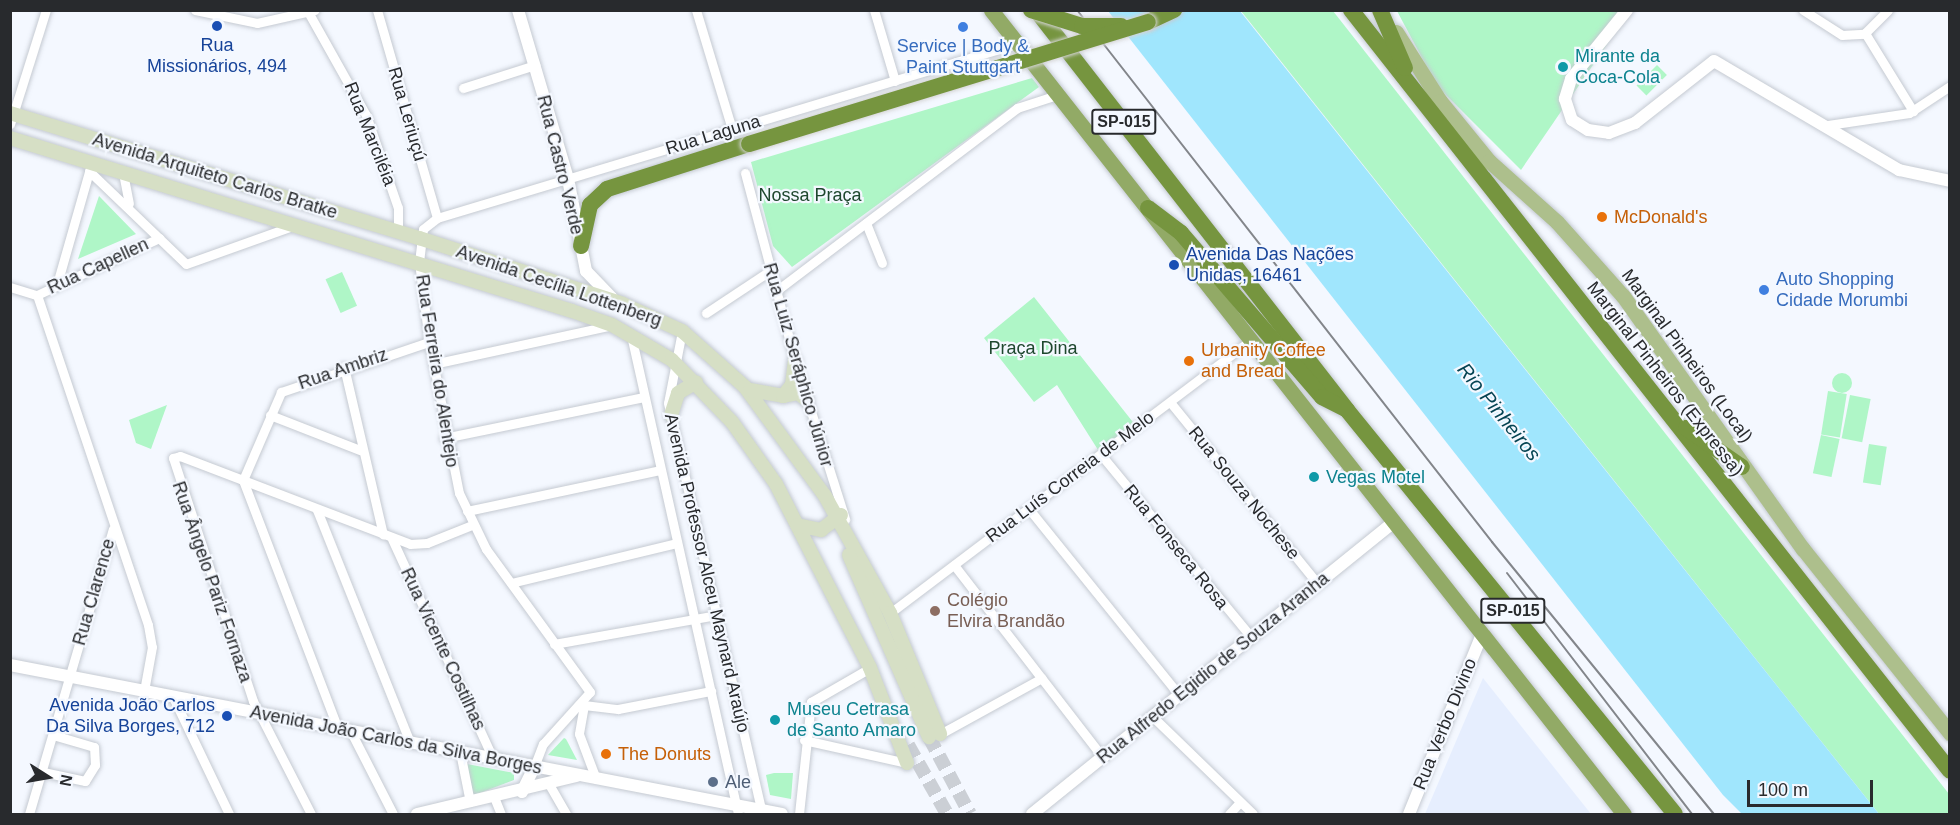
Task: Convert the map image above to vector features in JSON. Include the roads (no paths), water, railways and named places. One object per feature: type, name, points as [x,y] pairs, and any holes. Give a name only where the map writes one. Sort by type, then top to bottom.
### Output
[{"type":"highway","points":[[991,10],[1624,814]]},
{"type":"highway","points":[[1034,10],[1082,26],[1148,22]]},
{"type":"highway","name":"SP-015","points":[[1034,10],[1347,410],[1675,814]]},
{"type":"highway","points":[[581,246],[590,205],[607,189],[1148,22],[1174,10]]},
{"type":"highway","name":"Marginal Pinheiros (Expressa)","points":[[1351,10],[1950,771]]},
{"type":"highway","points":[[1380,10],[1418,96]]},
{"type":"highway","points":[[1148,208],[1181,233],[1322,397],[1347,410]]},
{"type":"highway","points":[[1672,419],[1742,467]]},
{"type":"main road","name":"Marginal Pinheiros (Local)","points":[[1385,10],[1440,100],[1489,161],[1557,222],[1618,291],[1742,467],[1950,733]]},
{"type":"main road","name":"Avenida Arquiteto Carlos Bratke","points":[[11,117],[419,238]]},
{"type":"main road","name":"Avenida Arquiteto Carlos Bratke","points":[[10,138],[90,167],[123,173],[418,262]]},
{"type":"main road","name":"Avenida Cecília Lottenberg","points":[[419,238],[623,304],[682,331],[746,387],[825,496],[838,519]]},
{"type":"main road","name":"Avenida Cecília Lottenberg","points":[[418,262],[612,325],[672,360],[696,382],[752,448],[798,525],[870,668],[907,763]]},
{"type":"main road","points":[[783,396],[792,385],[795,361]]},
{"type":"main road","points":[[671,415],[678,393],[696,382]]},
{"type":"main road","points":[[746,387],[760,396],[783,396],[798,393],[807,400]]},
{"type":"main road","points":[[798,525],[813,532],[838,519]]},
{"type":"main road","points":[[838,519],[890,613],[935,736]]},
{"type":"main road","points":[[838,519],[935,736]]},
{"type":"main road","points":[[819,566],[843,596],[865,640],[908,745]]},
{"type":"street","points":[[11,117],[46,10]]},
{"type":"street","points":[[195,10],[245,23],[310,11]]},
{"type":"street","name":"Rua Leriuçú","points":[[378,10],[437,218]]},
{"type":"street","name":"Rua Castro Verde","points":[[518,10],[568,179],[581,246],[592,282],[623,304]]},
{"type":"street","points":[[696,10],[732,129]]},
{"type":"street","points":[[874,10],[895,81]]},
{"type":"street","points":[[1627,10],[1571,79],[1565,99],[1572,120],[1588,130],[1609,133],[1635,123],[1714,60],[1828,125],[1899,170],[1950,181]]},
{"type":"street","points":[[1803,10],[1833,33],[1865,33],[1888,10]]},
{"type":"street","name":"Rua Marciléia","points":[[310,11],[366,115],[398,208],[398,232]]},
{"type":"street","points":[[1865,33],[1913,111]]},
{"type":"street","name":"Rua Laguna","points":[[437,218],[1016,44]]},
{"type":"street","points":[[463,88],[535,65]]},
{"type":"street","points":[[1828,125],[1913,111],[1950,86]]},
{"type":"street","points":[[776,291],[1017,108],[1057,95]]},
{"type":"street","points":[[57,284],[90,167],[182,262],[197,264],[295,225]]},
{"type":"street","points":[[123,173],[123,194],[132,208]]},
{"type":"street","name":"Rua Luiz Seráphico Júnior","points":[[745,173],[838,519]]},
{"type":"street","points":[[419,238],[437,218]]},
{"type":"street","points":[[866,223],[882,263]]},
{"type":"street","name":"Rua Capellen","points":[[37,295],[159,238]]},
{"type":"street","name":"Rua Ferreira do Alentejo","points":[[419,238],[418,262],[444,438],[467,511],[472,525],[511,583],[590,692],[584,705]]},
{"type":"street","points":[[706,313],[771,270]]},
{"type":"street","points":[[10,287],[37,295]]},
{"type":"street","name":"Rua Clarence","points":[[29,814],[113,530],[37,295]]},
{"type":"street","points":[[433,364],[612,325]]},
{"type":"street","name":"Avenida Professor Alceu Maynard Araújo","points":[[682,331],[672,360],[671,415],[762,813]]},
{"type":"street","name":"Avenida Professor Alceu Maynard Araújo","points":[[631,335],[737,810]]},
{"type":"street","name":"Rua Luís Correia de Melo","points":[[890,613],[1102,456],[1250,341]]},
{"type":"street","name":"Rua Ambriz","points":[[243,480],[283,390],[345,367],[429,342]]},
{"type":"street","name":"Rua Vicente Costilhas","points":[[345,367],[360,450],[388,537],[493,759]]},
{"type":"street","points":[[444,438],[644,397]]},
{"type":"street","name":"Rua Souza Nochese","points":[[1170,402],[1317,583]]},
{"type":"street","points":[[270,415],[360,450]]},
{"type":"street","name":"Rua Ângelo Pariz Fornaza","points":[[243,480],[180,456],[172,465],[258,713]]},
{"type":"street","name":"Rua Fonseca Rosa","points":[[1102,456],[1251,637]]},
{"type":"street","points":[[467,511],[660,470]]},
{"type":"street","points":[[243,480],[388,537],[421,545],[472,525]]},
{"type":"street","points":[[243,480],[338,729]]},
{"type":"street","points":[[1029,509],[1180,696]]},
{"type":"street","points":[[317,510],[410,742]]},
{"type":"street","name":"Rua Alfredo Egidio de Souza Aranha","points":[[1032,814],[1394,522]]},
{"type":"street","points":[[113,530],[151,636],[144,691]]},
{"type":"street","points":[[511,583],[676,543]]},
{"type":"street","points":[[954,565],[1102,758]]},
{"type":"street","points":[[554,644],[717,615]]},
{"type":"street","name":"Rua Verbo Divino","points":[[1409,814],[1482,634]]},
{"type":"street","name":"Avenida João Carlos da Silva Borges","points":[[10,665],[596,779],[737,810],[782,814]]},
{"type":"street","points":[[799,814],[804,740],[811,702],[870,668]]},
{"type":"street","points":[[935,736],[1042,678]]},
{"type":"street","points":[[522,792],[539,751],[562,724],[584,705],[618,709],[711,691]]},
{"type":"street","points":[[172,697],[229,814]]},
{"type":"street","points":[[584,705],[579,734],[596,779]]},
{"type":"street","points":[[258,713],[311,814]]},
{"type":"street","points":[[1153,717],[1253,814]]},
{"type":"street","points":[[562,724],[579,734]]},
{"type":"street","points":[[351,732],[393,814]]},
{"type":"street","points":[[43,772],[86,781],[95,765],[94,747],[53,735]]},
{"type":"street","points":[[804,740],[907,763]]},
{"type":"street","points":[[460,752],[470,802]]},
{"type":"street","points":[[417,814],[440,812],[470,802],[550,786],[578,776]]},
{"type":"street","points":[[550,786],[566,814]]},
{"type":"street","points":[[494,797],[501,814]]},
{"type":"street","points":[[1229,814],[1240,802]]},
{"type":"water","name":"Rio Pinheiros","points":[[1108,11],[1240,11],[1879,814],[1742,814],[1723,795]]},
{"type":"tunnel","points":[[929,737],[970,814]]},
{"type":"tunnel","points":[[908,745],[947,814]]},
{"type":"railway","points":[[1077,10],[1492,542],[1714,814]]},
{"type":"railway","points":[[1507,573],[1692,814]]},
{"type":"place","name":"Rua Missionários, 494","points":[[217,26]]},
{"type":"place","name":"Service | Body & Paint Stuttgart","points":[[963,27]]},
{"type":"place","name":"Mirante da Coca-Cola","points":[[1563,67]]},
{"type":"place","name":"McDonald's","points":[[1602,217]]},
{"type":"place","name":"Avenida Das Nações Unidas, 16461","points":[[1174,265]]},
{"type":"place","name":"Auto Shopping Cidade Morumbi","points":[[1764,290]]},
{"type":"place","name":"Urbanity Coffee and Bread","points":[[1189,361]]},
{"type":"place","name":"Vegas Motel","points":[[1314,477]]},
{"type":"place","name":"Colégio Elvira Brandão","points":[[935,611]]},
{"type":"place","name":"Avenida João Carlos Da Silva Borges, 712","points":[[227,716]]},
{"type":"place","name":"Museu Cetrasa de Santo Amaro","points":[[775,720]]},
{"type":"place","name":"The Donuts","points":[[606,754]]},
{"type":"place","name":"Ale","points":[[713,782]]},
{"type":"park label","name":"Nossa Praça","points":[[810,195]]},
{"type":"park label","name":"Praça Dina","points":[[1033,348]]}]
